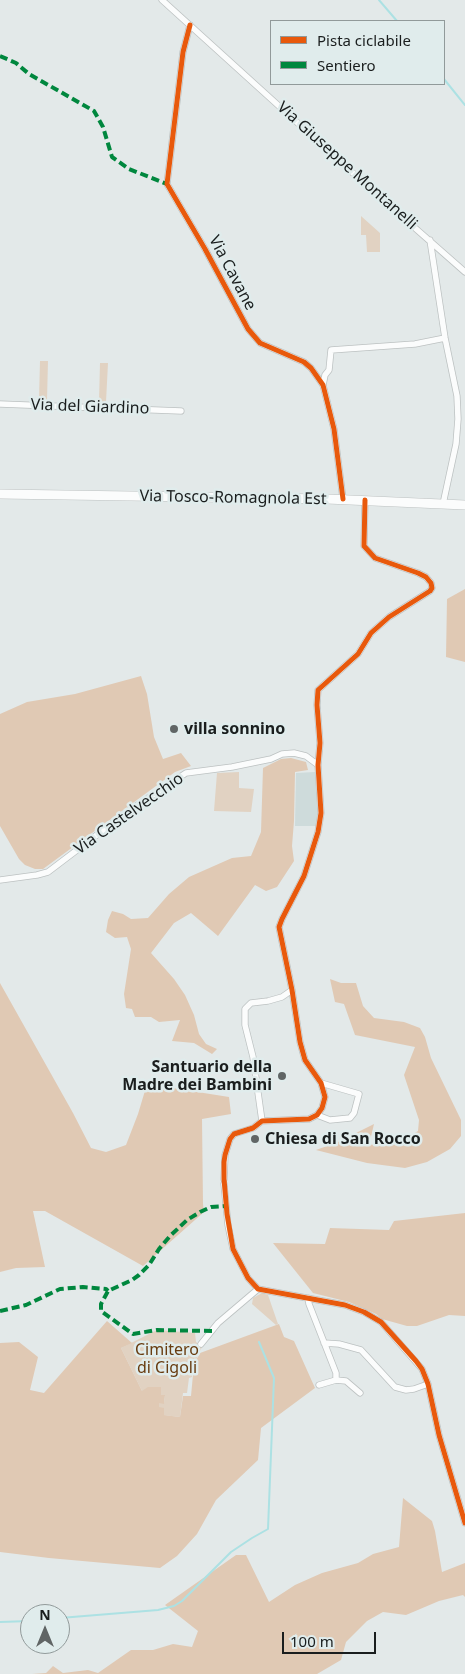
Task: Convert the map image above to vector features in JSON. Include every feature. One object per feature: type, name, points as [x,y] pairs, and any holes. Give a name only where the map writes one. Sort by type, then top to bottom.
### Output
[{"type":"main road","name":"Via Tosco-Romagnola Est","points":[[0,494],[365,500],[465,505]]},
{"type":"street","name":"Via Giuseppe Montanelli","points":[[162,0],[465,272]]},
{"type":"street","name":"Via Cavane","points":[[190,25],[183,52],[167,184],[248,329],[260,343],[304,362],[312,368],[323,385],[334,429],[343,500]]},
{"type":"street","points":[[430,240],[445,338],[457,396],[456,444],[443,504]]},
{"type":"street","points":[[323,385],[329,370],[331,350],[415,344],[445,338]]},
{"type":"street","name":"Via del Giardino","points":[[0,404],[181,411]]},
{"type":"street","points":[[365,500],[364,546],[375,558],[426,577],[432,583],[432,588],[388,618],[371,633],[358,654],[318,690],[317,705],[320,743],[318,766],[320,813],[318,832],[304,876],[279,927],[304,1060],[321,1083],[325,1097],[322,1108],[317,1115],[309,1119],[262,1121],[253,1128],[234,1134],[230,1139],[225,1155],[224,1182],[228,1225],[234,1249],[248,1278],[258,1289],[345,1305],[364,1312],[381,1322],[416,1361],[422,1369],[428,1384],[439,1435],[465,1522]]},
{"type":"street","name":"Via Castelvecchio","points":[[0,880],[48,872],[127,812],[186,773],[261,761],[282,754],[294,753],[306,756],[318,766]]},
{"type":"street","points":[[262,1121],[253,1057],[244,1015],[245,1009],[251,1003],[282,997],[292,990]]},
{"type":"street","points":[[317,1115],[330,1120],[350,1118],[354,1113],[359,1094],[321,1083]]},
{"type":"street","points":[[201,1344],[218,1323],[258,1289]]},
{"type":"street","points":[[308,1298],[308,1304],[336,1372],[336,1380]]},
{"type":"street","points":[[324,1343],[339,1344],[361,1350],[395,1387],[406,1390],[428,1384]]},
{"type":"street","points":[[319,1385],[336,1380],[346,1381],[360,1393]]},
{"type":"shaded area","points":[[465,589],[465,662],[446,657],[447,599]]},
{"type":"shaded area","points":[[141,676],[147,694],[154,737],[163,759],[181,753],[191,766],[175,772],[43,869],[35,869],[25,865],[19,859],[0,826],[0,714],[27,702],[75,694]]},
{"type":"shaded area","points":[[291,758],[306,762],[308,770],[295,772],[292,846],[294,861],[277,887],[266,891],[255,885],[218,936],[191,913],[174,923],[151,953],[174,979],[185,995],[194,1015],[199,1034],[206,1044],[217,1049],[212,1054],[194,1043],[172,1041],[180,1020],[159,1022],[151,1017],[135,1017],[132,1009],[126,1008],[124,994],[131,949],[127,937],[115,938],[106,932],[108,920],[112,911],[123,914],[131,919],[148,918],[169,894],[189,877],[232,858],[251,856],[261,832],[263,768],[281,759]]},
{"type":"shaded area","points":[[315,772],[318,814],[316,826],[295,826],[296,773]]},
{"type":"shaded area","points":[[330,979],[341,983],[356,983],[363,1006],[374,1018],[404,1022],[420,1028],[425,1037],[431,1058],[461,1120],[461,1136],[450,1149],[427,1162],[405,1168],[367,1163],[316,1150],[338,1142],[374,1124],[369,1145],[399,1142],[418,1131],[419,1120],[404,1075],[415,1047],[355,1035],[344,1004],[335,1002]]},
{"type":"shaded area","points":[[0,983],[91,1148],[106,1152],[126,1145],[147,1084],[229,1097],[231,1114],[202,1119],[204,1212],[143,1266],[45,1211],[33,1211],[45,1267],[16,1268],[0,1272]]},
{"type":"shaded area","points":[[465,1213],[465,1316],[449,1315],[417,1326],[407,1326],[382,1319],[376,1314],[349,1302],[313,1293],[273,1243],[325,1244],[330,1228],[389,1230],[394,1221]]},
{"type":"shaded area","points":[[107,1321],[132,1343],[121,1348],[142,1391],[148,1387],[161,1387],[161,1395],[165,1395],[164,1404],[159,1403],[159,1407],[164,1408],[164,1415],[180,1417],[183,1396],[191,1396],[194,1364],[200,1353],[279,1324],[284,1337],[294,1341],[315,1388],[261,1428],[258,1460],[216,1500],[197,1534],[177,1556],[160,1568],[0,1552],[0,1343],[19,1342],[38,1357],[30,1390],[44,1393]]},
{"type":"shaded area","points":[[403,1498],[432,1521],[442,1572],[465,1563],[465,1597],[463,1595],[439,1601],[406,1615],[383,1612],[367,1621],[346,1642],[341,1660],[317,1674],[32,1674],[46,1673],[53,1666],[63,1673],[88,1670],[98,1673],[131,1650],[153,1650],[173,1644],[192,1647],[198,1631],[165,1605],[236,1555],[246,1555],[269,1602],[295,1585],[322,1573],[358,1563],[373,1554],[399,1547]]},
{"type":"green space","points":[[361,216],[380,233],[380,252],[367,252],[366,235],[361,235]]},
{"type":"green space","points":[[40,361],[48,361],[47,400],[39,399]]},
{"type":"green space","points":[[100,363],[108,363],[106,402],[99,402]]},
{"type":"green space","points":[[239,772],[239,788],[254,789],[251,812],[214,811],[217,773]]},
{"type":"green space","points":[[262,1293],[268,1295],[278,1324],[276,1325],[252,1304],[253,1298]]},
{"type":"green space","name":"Cimitero di Cigoli","points":[[157,1330],[195,1333],[196,1342],[202,1347],[194,1364],[192,1377],[189,1378],[187,1393],[183,1393],[180,1417],[163,1415],[158,1407],[159,1403],[164,1403],[165,1396],[142,1391],[121,1348]]},
{"type":"waterway","points":[[379,0],[396,20]]},
{"type":"waterway","points":[[445,80],[465,105]]},
{"type":"waterway","points":[[70,1617],[158,1610],[174,1606],[182,1601],[231,1552],[268,1529],[274,1378],[259,1342]]},
{"type":"waterway","points":[[0,1622],[20,1621]]},
{"type":"marked path","points":[[0,56],[16,63],[29,74],[94,111],[103,127],[112,157],[129,169],[167,184]]},
{"type":"marked path","points":[[212,1331],[157,1330],[133,1334],[101,1311],[101,1304],[108,1291],[139,1275],[149,1265],[170,1236],[187,1220],[211,1207],[226,1206]]},
{"type":"marked path","points":[[0,1311],[26,1305],[60,1289],[83,1287],[106,1289],[108,1291]]},
{"type":"cycle path","points":[[190,25],[183,52],[167,184],[248,329],[260,343],[304,362],[311,368],[323,385],[334,429],[343,499]]},
{"type":"cycle path","points":[[365,500],[364,546],[375,558],[426,577],[431,583],[432,588],[389,617],[371,633],[358,654],[318,690],[317,705],[320,743],[318,765],[321,813],[318,832],[304,876],[279,927],[300,1042],[305,1060],[321,1083],[325,1097],[322,1108],[317,1115],[309,1119],[262,1121],[253,1128],[234,1134],[230,1139],[224,1162],[227,1214],[233,1249],[248,1278],[258,1289],[345,1305],[364,1312],[381,1322],[416,1361],[422,1369],[428,1384],[439,1435],[465,1523]]},
{"type":"place","name":"villa sonnino","points":[[174,729]]},
{"type":"place","name":"Santuario della Madre dei Bambini","points":[[282,1076]]},
{"type":"place","name":"Chiesa di San Rocco","points":[[255,1139]]}]
